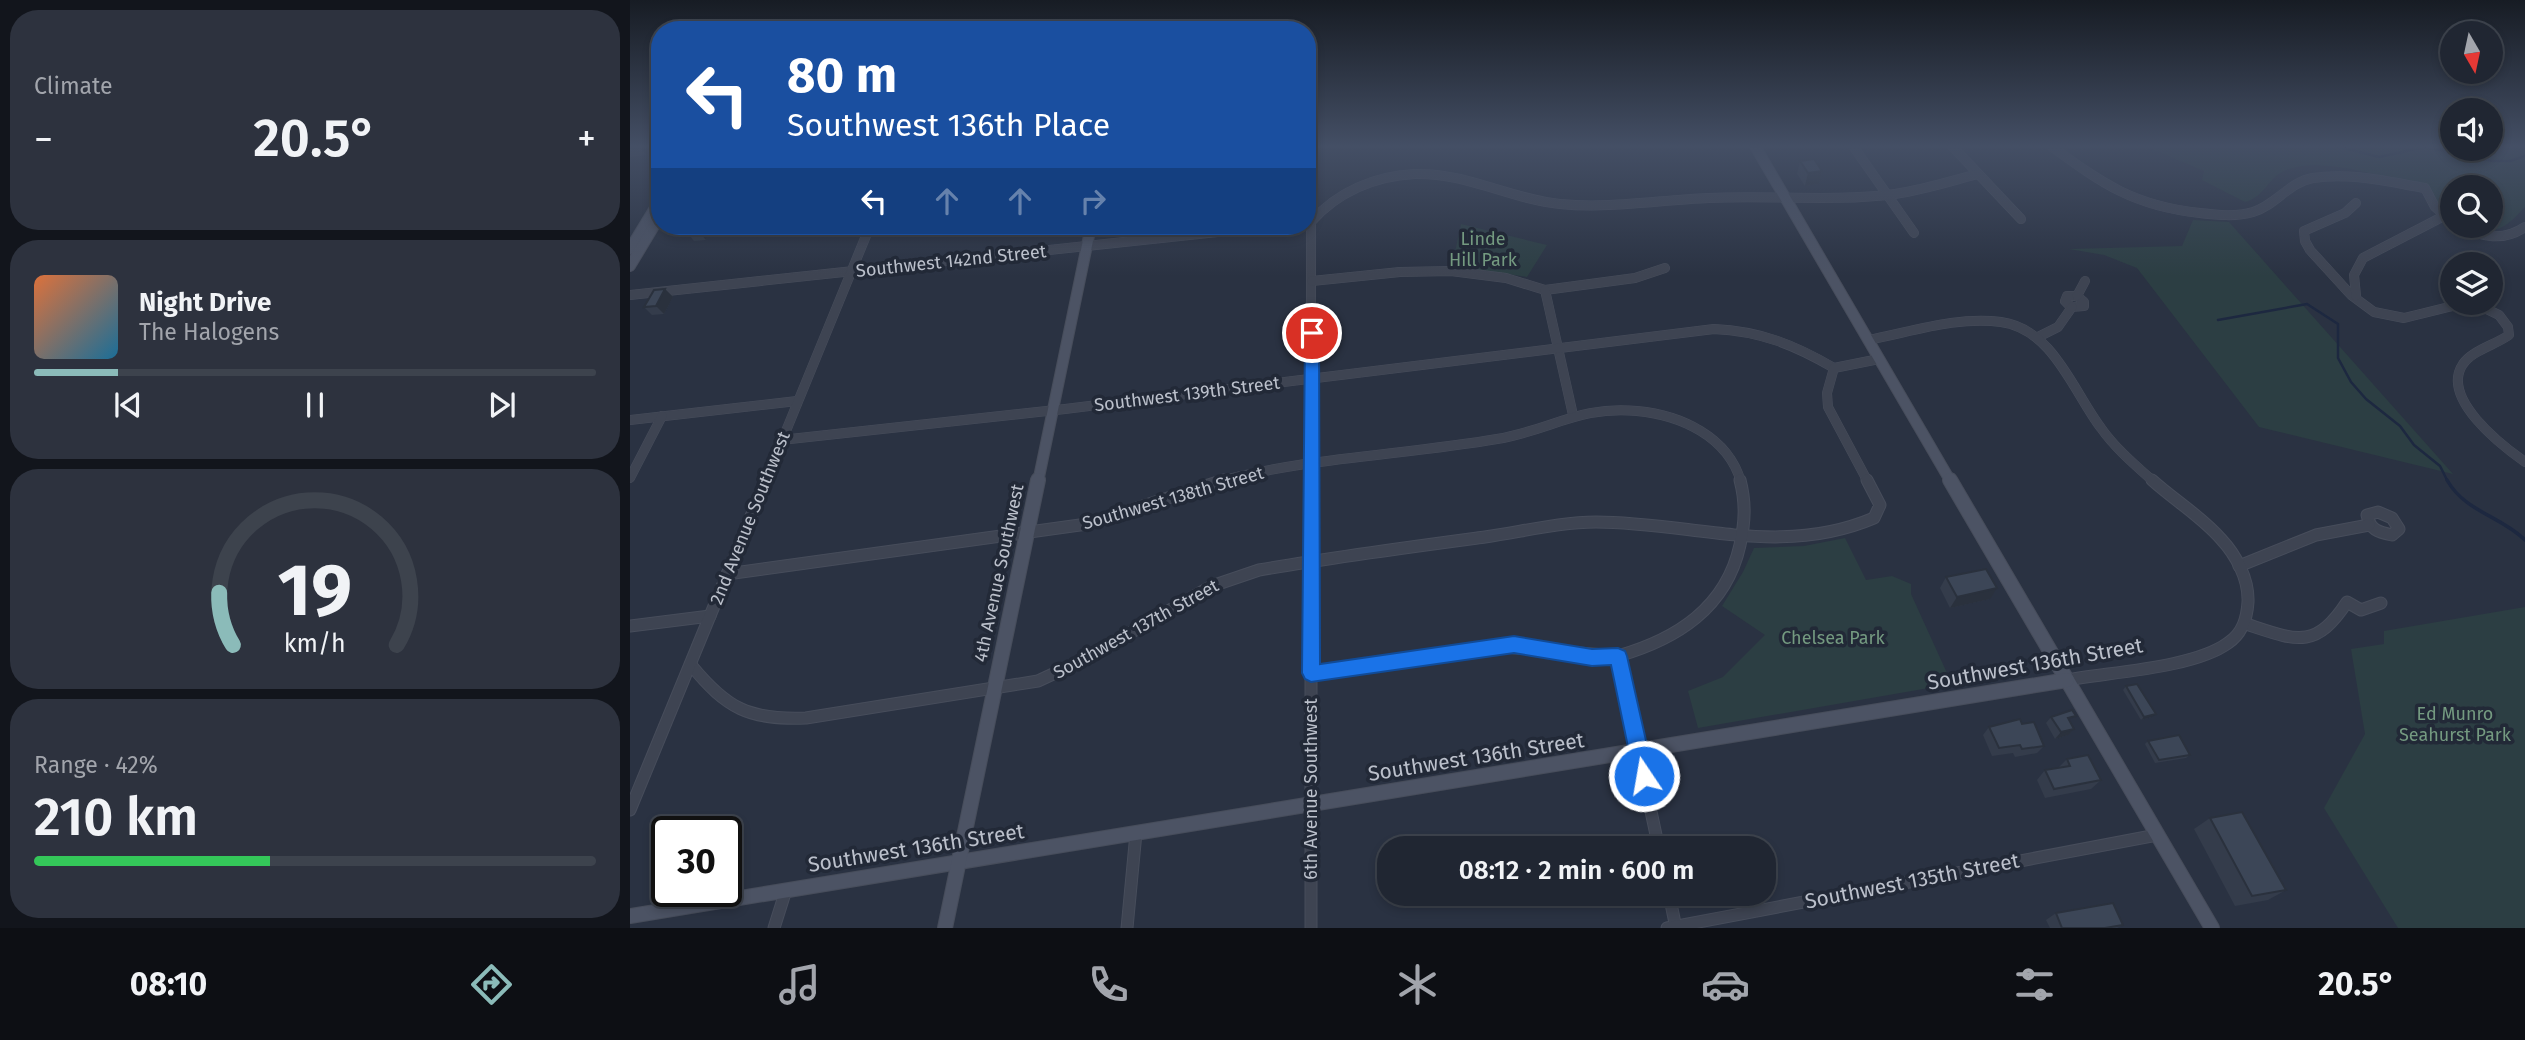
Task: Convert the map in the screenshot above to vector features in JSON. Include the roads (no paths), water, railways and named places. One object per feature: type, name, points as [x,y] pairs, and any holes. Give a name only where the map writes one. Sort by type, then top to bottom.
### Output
[{"type":"street","points":[[1316,214],[1355,189]]},
{"type":"street","points":[[1494,189],[1528,199],[1580,205],[1784,196],[1888,195],[1912,189]]},
{"type":"street","points":[[1780,189],[2212,928]]},
{"type":"street","points":[[1884,189],[1914,233]]},
{"type":"street","points":[[1993,189],[2021,219]]},
{"type":"street","points":[[2116,189],[2130,199],[2166,209],[2222,214],[2254,211],[2288,189]]},
{"type":"street","points":[[2426,189],[2440,212]]},
{"type":"street","points":[[2356,203],[2350,211],[2309,226],[2303,236],[2309,248],[2372,311],[2396,318],[2425,316],[2470,303],[2488,308],[2501,317],[2509,326],[2509,335],[2469,358],[2462,365],[2456,383],[2461,397],[2476,418],[2503,446],[2525,462]]},
{"type":"street","points":[[630,249],[651,215]]},
{"type":"street","points":[[2356,296],[2354,275],[2363,258],[2440,223]]},
{"type":"street","points":[[2503,237],[2511,236],[2525,227]]},
{"type":"street","points":[[630,267],[651,231]]},
{"type":"street","name":"2nd Avenue Southwest","points":[[630,810],[866,235]]},
{"type":"street","name":"4th Avenue Southwest","points":[[945,928],[1089,235]]},
{"type":"street","name":"Southwest 142nd Street","points":[[630,295],[1193,235]]},
{"type":"street","name":"6th Avenue Southwest","points":[[1310,235],[1313,379],[1310,561],[1311,928]]},
{"type":"street","points":[[1312,281],[1400,272],[1451,271],[1506,278],[1545,290],[1635,278],[1665,268]]},
{"type":"street","points":[[2038,337],[2058,327],[2072,307],[2065,302],[2065,297],[2077,296],[2085,281]]},
{"type":"street","points":[[1545,290],[1573,415]]},
{"type":"street","points":[[1868,340],[1986,319],[2009,323],[2038,337],[2105,436],[2157,485],[2214,531],[2239,566],[2248,598],[2246,624],[2280,634],[2307,637],[2329,627],[2347,602],[2361,610],[2381,603]]},
{"type":"street","name":"Southwest 139th Street","points":[[781,440],[1313,379],[1557,347],[1735,329],[1754,330],[1789,341],[1834,368]]},
{"type":"street","points":[[1834,368],[1879,359]]},
{"type":"street","name":"Southwest 137th Street","points":[[691,665],[727,705],[751,716],[778,720],[1023,685],[1052,676],[1212,586],[1259,570],[1593,522],[1658,524],[1743,537],[1789,538],[1846,530],[1874,518],[1880,505],[1828,407],[1827,393],[1834,368]]},
{"type":"street","points":[[630,420],[797,401]]},
{"type":"street","name":"Southwest 138th Street","points":[[727,574],[1107,520],[1233,477],[1312,463],[1500,439],[1530,432],[1573,415],[1616,411],[1657,413],[1692,424],[1728,454],[1742,482],[1746,509],[1743,537],[1733,569],[1717,597],[1684,629],[1649,649],[1618,656],[1592,657],[1514,645],[1311,673]]},
{"type":"street","points":[[630,478],[662,416]]},
{"type":"street","points":[[2239,566],[2316,535],[2369,525]]},
{"type":"street","points":[[630,626],[710,616]]},
{"type":"street","name":"Southwest 136th Street","points":[[630,916],[1312,806],[2200,657],[2226,646],[2246,624]]},
{"type":"street","points":[[1618,656],[1656,836]]},
{"type":"street","points":[[1127,928],[1136,833]]},
{"type":"street","name":"Southwest 135th Street","points":[[1673,928],[2157,835]]},
{"type":"street","points":[[774,928],[786,890]]},
{"type":"street","points":[[1670,906],[1673,928]]},
{"type":"waterway","points":[[2218,320],[2307,304],[2338,324],[2338,358],[2351,382],[2366,399],[2400,426],[2414,445],[2440,466],[2447,480]]},
{"type":"waterway","points":[[2447,480],[2473,507],[2525,540]]},
{"type":"park label","name":"Linde Hill Park","points":[[1483,249]]},
{"type":"park label","name":"Chelsea Park","points":[[1833,638]]},
{"type":"park label","name":"Ed Munro Seahurst Park","points":[[2455,724]]}]
